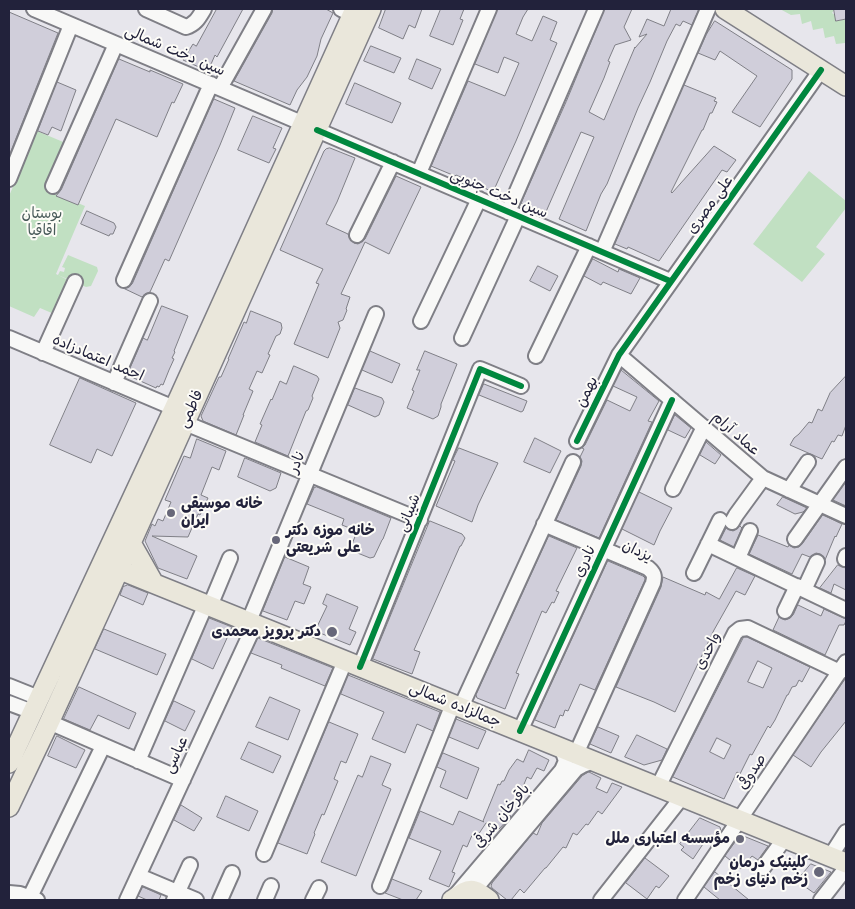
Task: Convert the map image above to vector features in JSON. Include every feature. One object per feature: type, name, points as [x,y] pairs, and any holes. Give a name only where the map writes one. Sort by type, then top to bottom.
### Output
[{"type":"main road","name":"فاطمی","points":[[9,763],[36,705],[110,566],[182,415],[310,127],[371,9]]},
{"type":"main road","points":[[725,9],[825,66],[846,72]]},
{"type":"main road","points":[[747,9],[825,66],[846,86]]},
{"type":"main road","name":"فاطمی","points":[[310,127],[350,11]]},
{"type":"main road","name":"فاطمی","points":[[9,807],[49,722],[110,566],[131,542],[182,415]]},
{"type":"main road","points":[[131,542],[153,582]]},
{"type":"main road","name":"جمالزاده شمالی","points":[[110,566],[838,860]]},
{"type":"main road","points":[[452,900],[467,891],[483,896]]},
{"type":"street","name":"سین دخت شمالی","points":[[34,9],[310,127]]},
{"type":"street","points":[[146,9],[186,27],[198,20],[204,9]]},
{"type":"street","points":[[124,280],[215,86],[264,9]]},
{"type":"street","points":[[419,173],[489,9]]},
{"type":"street","points":[[462,338],[596,9]]},
{"type":"street","points":[[602,252],[708,9]]},
{"type":"street","points":[[9,180],[72,25]]},
{"type":"street","points":[[53,186],[116,44]]},
{"type":"street","name":"علی مصری","points":[[619,355],[825,66]]},
{"type":"street","name":"سین دخت جنوبی","points":[[310,127],[670,282]]},
{"type":"street","points":[[357,235],[393,162]]},
{"type":"street","points":[[421,321],[479,199]]},
{"type":"street","points":[[536,356],[588,246]]},
{"type":"street","points":[[44,353],[75,282]]},
{"type":"street","points":[[114,383],[150,301]]},
{"type":"street","name":"نادر","points":[[252,623],[310,474],[376,314]]},
{"type":"street","name":"احمد اعتمادزاده","points":[[9,338],[114,383],[310,474],[420,520]]},
{"type":"street","name":"عماد آرام","points":[[619,355],[763,478],[846,516]]},
{"type":"street","name":"بهمن","points":[[577,441],[619,355]]},
{"type":"street","name":"شیبانی","points":[[264,854],[420,520],[480,369],[521,386]]},
{"type":"street","name":"نادری","points":[[520,732],[672,400]]},
{"type":"street","points":[[673,489],[704,427]]},
{"type":"street","points":[[380,886],[457,706],[573,462]]},
{"type":"street","points":[[789,490],[808,462]]},
{"type":"street","points":[[795,538],[846,467]]},
{"type":"street","points":[[694,573],[708,544],[726,521],[736,515],[763,478]]},
{"type":"street","name":"یزدان","points":[[544,524],[648,568],[654,575],[653,583],[569,751]]},
{"type":"street","points":[[738,558],[750,531]]},
{"type":"street","points":[[708,544],[846,610]]},
{"type":"street","points":[[138,761],[230,558]]},
{"type":"street","points":[[785,611],[817,562]]},
{"type":"street","name":"عباسی","points":[[127,900],[183,780],[252,623]]},
{"type":"street","name":"واحدی","points":[[658,787],[736,633],[740,629],[748,628],[843,667]]},
{"type":"street","name":"صدوقی","points":[[685,900],[843,667]]},
{"type":"street","points":[[9,686],[36,705]]},
{"type":"street","points":[[9,703],[36,705]]},
{"type":"street","points":[[49,722],[183,780]]},
{"type":"street","points":[[9,893],[34,899],[103,746]]},
{"type":"street","name":"باقرخان شرقی","points":[[452,900],[562,770],[569,751]]},
{"type":"street","points":[[483,896],[478,886],[576,769],[594,761]]},
{"type":"street","points":[[601,900],[682,797]]},
{"type":"street","points":[[838,860],[846,832]]},
{"type":"street","points":[[763,868],[784,838]]},
{"type":"street","points":[[176,896],[190,866]]},
{"type":"street","points":[[821,900],[846,868]]},
{"type":"street","points":[[220,900],[232,873]]},
{"type":"street","points":[[138,876],[176,896],[196,900]]},
{"type":"street","points":[[265,900],[271,886]]},
{"type":"green space","points":[[780,9],[835,9],[832,13],[835,15],[836,21],[846,19],[846,51],[845,43],[836,44],[834,36],[825,38],[823,28],[813,30],[811,21],[802,24],[800,14],[791,15]]},
{"type":"green space","name":"بوستان اقاقیا","points":[[37,131],[68,144],[49,191],[85,206],[56,274],[68,280],[54,314],[40,308],[34,317],[9,306],[9,196]]},
{"type":"green space","points":[[809,171],[846,201],[846,208],[816,247],[825,254],[802,282],[753,244]]},
{"type":"green space","points":[[68,255],[97,267],[98,271],[91,286],[86,287],[58,275],[60,271],[64,272],[65,268],[62,267]]},
{"type":"building","points":[[217,9],[243,9],[217,57],[215,55],[208,71],[183,60],[193,44],[196,46]]},
{"type":"building","points":[[273,9],[326,9],[333,13],[321,39],[317,56],[290,105],[234,81]]},
{"type":"building","points":[[386,9],[422,9],[415,28],[409,25],[403,39],[379,28]]},
{"type":"building","points":[[441,9],[464,9],[460,19],[463,20],[453,45],[430,36]]},
{"type":"building","points":[[498,9],[528,9],[516,34],[532,41],[543,16],[557,22],[550,40],[557,43],[493,192],[431,166],[468,81],[505,96],[519,63],[504,57],[498,73],[475,64]]},
{"type":"building","points":[[605,9],[632,9],[624,27],[631,40],[615,45],[608,61],[610,62],[604,78],[589,112],[604,120],[635,47],[647,34],[639,37],[647,19],[664,26],[671,9],[699,9],[692,25],[683,21],[680,26],[676,24],[667,41],[586,231],[559,219],[594,137],[581,132],[545,214],[521,203]]},
{"type":"building","points":[[834,9],[846,9],[846,19],[836,21]]},
{"type":"building","points":[[9,12],[58,33],[9,156]]},
{"type":"building","points":[[715,21],[792,70],[792,79],[760,127],[732,112],[757,76],[720,51],[715,60],[698,53]]},
{"type":"building","points":[[371,46],[401,58],[394,73],[364,61]]},
{"type":"building","points":[[119,59],[183,84],[174,103],[172,102],[157,137],[116,119],[78,205],[56,196],[61,190]]},
{"type":"building","points":[[417,59],[441,69],[432,89],[409,79]]},
{"type":"building","points":[[57,82],[76,90],[61,131],[52,127],[48,135],[38,131]]},
{"type":"building","points":[[355,83],[401,103],[392,123],[346,104]]},
{"type":"building","points":[[684,85],[716,98],[714,101],[717,102],[671,192],[714,146],[736,160],[727,172],[722,170],[659,261],[628,247],[627,249],[615,244]]},
{"type":"building","points":[[214,99],[235,108],[169,261],[165,259],[150,292],[142,297],[123,288],[129,287],[132,284]]},
{"type":"building","points":[[253,116],[282,128],[273,148],[276,149],[269,163],[238,150]]},
{"type":"building","points":[[330,148],[355,158],[326,224],[348,234],[354,243],[358,244],[365,239],[396,176],[421,187],[389,254],[365,242],[341,294],[350,297],[343,320],[338,322],[340,328],[328,358],[294,344],[319,284],[316,283],[323,269],[280,250],[324,151]]},
{"type":"building","points":[[87,211],[114,223],[116,227],[113,234],[109,236],[81,224]]},
{"type":"building","points":[[593,259],[618,272],[619,269],[640,278],[631,294],[603,282],[601,285],[584,276]]},
{"type":"building","points":[[538,266],[558,276],[550,291],[530,281]]},
{"type":"building","points":[[162,306],[188,316],[163,385],[161,384],[156,388],[127,375],[143,338],[147,340]]},
{"type":"building","points":[[251,311],[281,323],[282,328],[268,354],[270,355],[262,373],[257,371],[249,389],[253,391],[236,435],[203,421],[201,416],[219,377],[221,377],[244,322],[246,323]]},
{"type":"building","points":[[370,351],[400,364],[392,383],[362,370]]},
{"type":"building","points":[[425,351],[457,364],[438,416],[433,419],[407,408],[420,370],[417,370]]},
{"type":"building","points":[[294,366],[317,376],[319,379],[312,396],[313,398],[288,456],[255,442],[262,425],[260,424],[280,381],[286,384]]},
{"type":"building","points":[[621,370],[659,401],[648,421],[652,422],[599,538],[556,520],[581,466],[582,461],[580,457],[584,449],[582,448],[607,400],[630,411],[637,397],[613,386]]},
{"type":"building","points":[[846,376],[846,425],[842,436],[838,435],[834,442],[832,441],[822,459],[790,445],[809,422],[812,423],[818,409],[822,411],[830,393]]},
{"type":"building","points":[[80,378],[136,403],[112,456],[97,449],[91,463],[50,445]]},
{"type":"building","points":[[484,384],[527,401],[523,411],[521,412],[479,395]]},
{"type":"building","points":[[355,388],[382,398],[384,402],[379,415],[375,417],[348,405]]},
{"type":"building","points":[[675,415],[691,428],[685,438],[668,430]]},
{"type":"building","points":[[535,438],[561,451],[550,473],[524,462]]},
{"type":"building","points":[[197,439],[226,451],[219,470],[212,467],[201,495],[208,498],[200,515],[198,514],[188,537],[152,536],[197,556],[187,579],[158,568],[145,541],[152,524],[155,526],[158,519],[163,521],[171,502],[165,500],[184,456],[190,458]]},
{"type":"building","points":[[706,442],[721,455],[715,464],[700,455]]},
{"type":"building","points":[[459,448],[498,463],[472,522],[436,506]]},
{"type":"building","points":[[245,458],[281,473],[276,488],[270,491],[238,477]]},
{"type":"building","points":[[846,482],[846,506],[833,500]]},
{"type":"building","points":[[317,487],[391,518],[374,557],[370,558],[350,550],[357,531],[342,525],[344,519],[307,504],[314,488]]},
{"type":"building","points":[[639,492],[672,508],[654,545],[622,529]]},
{"type":"building","points":[[783,497],[807,508],[803,512],[795,514],[777,505]]},
{"type":"building","points":[[823,515],[842,524],[825,560],[820,554],[816,553],[810,557],[802,554],[792,574],[749,554],[758,535],[788,547],[789,545],[794,548],[799,547]]},
{"type":"building","points":[[430,521],[462,534],[465,538],[414,650],[420,652],[412,674],[373,659]]},
{"type":"building","points":[[740,526],[742,528],[734,547],[720,540],[726,528],[733,531]]},
{"type":"building","points":[[549,536],[577,548],[556,591],[559,592],[554,603],[552,602],[546,613],[542,611],[516,673],[519,674],[505,709],[477,698],[476,695]]},
{"type":"building","points":[[285,557],[309,567],[303,584],[311,587],[304,604],[295,601],[287,620],[263,611]]},
{"type":"building","points":[[608,561],[643,576],[645,580],[595,690],[580,684],[568,711],[565,710],[563,716],[560,715],[555,728],[535,720]]},
{"type":"building","points":[[838,565],[846,568],[846,590],[834,584],[831,593],[820,588]]},
{"type":"building","points":[[737,568],[755,576],[745,595],[736,591],[714,630],[675,712],[616,687],[661,587],[663,577],[705,595],[706,592],[719,599]]},
{"type":"building","points":[[128,585],[148,593],[143,605],[120,595],[123,587]]},
{"type":"building","points":[[327,594],[358,607],[349,629],[356,632],[350,645],[315,631],[327,606],[323,604]]},
{"type":"building","points":[[798,605],[821,616],[824,609],[846,619],[844,625],[839,625],[825,655],[773,630],[779,617],[785,620],[790,618]]},
{"type":"building","points":[[209,618],[232,627],[213,669],[192,659]]},
{"type":"building","points":[[104,629],[166,654],[157,675],[95,649]]},
{"type":"building","points":[[744,637],[810,667],[802,682],[799,680],[796,686],[792,687],[770,728],[768,726],[740,774],[737,772],[724,799],[673,777]],"holes":[[[758,661],[772,668],[763,688],[748,682]],[[717,738],[731,745],[724,759],[710,752]]]},
{"type":"building","points":[[258,638],[333,668],[325,686],[281,668],[282,665],[251,653]]},
{"type":"building","points":[[348,675],[440,712],[433,731],[417,724],[405,753],[372,739],[384,712],[341,694]]},
{"type":"building","points":[[846,678],[846,721],[811,767],[793,755]]},
{"type":"building","points":[[79,687],[136,713],[129,729],[98,715],[90,730],[64,719]]},
{"type":"building","points":[[270,697],[300,710],[288,740],[256,727]]},
{"type":"building","points":[[174,701],[195,711],[185,731],[165,721]]},
{"type":"building","points":[[456,719],[486,731],[478,749],[449,737]]},
{"type":"building","points":[[329,722],[358,734],[346,763],[341,761],[334,779],[338,781],[324,815],[322,814],[307,854],[278,843]]},
{"type":"building","points":[[598,727],[619,736],[611,753],[590,744]]},
{"type":"building","points":[[637,735],[667,749],[662,760],[644,765],[625,757]]},
{"type":"building","points":[[57,736],[85,750],[76,768],[48,756]]},
{"type":"building","points":[[249,742],[281,756],[273,773],[241,759]]},
{"type":"building","points":[[529,750],[549,760],[544,771],[537,768],[531,779],[527,777],[522,789],[506,814],[511,816],[499,829],[486,823],[478,835],[473,833],[467,847],[463,845],[452,872],[455,873],[449,887],[429,879],[441,851],[409,838],[420,811],[453,825],[459,811],[484,822],[498,784],[500,785],[504,781],[517,759],[523,762]]},
{"type":"building","points":[[443,753],[479,768],[467,799],[440,787],[446,771],[437,767]]},
{"type":"building","points":[[371,756],[391,764],[382,785],[391,789],[356,876],[321,862],[358,775],[362,777]]},
{"type":"building","points":[[589,772],[601,778],[596,788],[607,793],[612,783],[622,787],[602,814],[598,811],[588,825],[586,824],[577,835],[573,833],[566,848],[563,847],[524,893],[520,889],[511,900],[507,900],[492,888],[492,883],[533,833],[537,835],[542,823],[582,776]]},
{"type":"building","points":[[226,796],[258,811],[249,831],[217,817]]},
{"type":"building","points":[[181,805],[202,818],[194,831],[174,820]]},
{"type":"building","points":[[700,818],[720,827],[721,831],[714,842],[707,838],[693,859],[681,850],[684,847],[680,844]]},
{"type":"building","points":[[741,835],[768,846],[758,860],[752,856],[741,869],[725,856]]},
{"type":"building","points":[[645,858],[669,876],[659,888],[656,886],[647,899],[626,883]]},
{"type":"building","points":[[811,864],[831,872],[814,893],[797,881]]},
{"type":"building","points":[[715,872],[749,900],[720,900],[704,887]]},
{"type":"building","points":[[392,879],[422,891],[416,900],[403,900],[385,893]]},
{"type":"building","points":[[143,887],[161,895],[159,900],[147,900],[138,896]]},
{"type":"cycle path","points":[[577,441],[619,355],[821,70]]},
{"type":"cycle path","points":[[317,130],[670,281]]},
{"type":"cycle path","points":[[360,667],[480,369],[521,386]]},
{"type":"cycle path","points":[[520,731],[672,400]]},
{"type":"place","name":"خانه موسیقی ایران","points":[[171,513]]},
{"type":"place","name":"خانه موزه دکتر علی شریعتی","points":[[276,540]]},
{"type":"place","name":"دکتر پرویز محمدی","points":[[332,632]]},
{"type":"place","name":"مؤسسه اعتباری ملل","points":[[740,839]]},
{"type":"place","name":"کلینیک درمان زخم دنیای زخم","points":[[819,872]]}]
